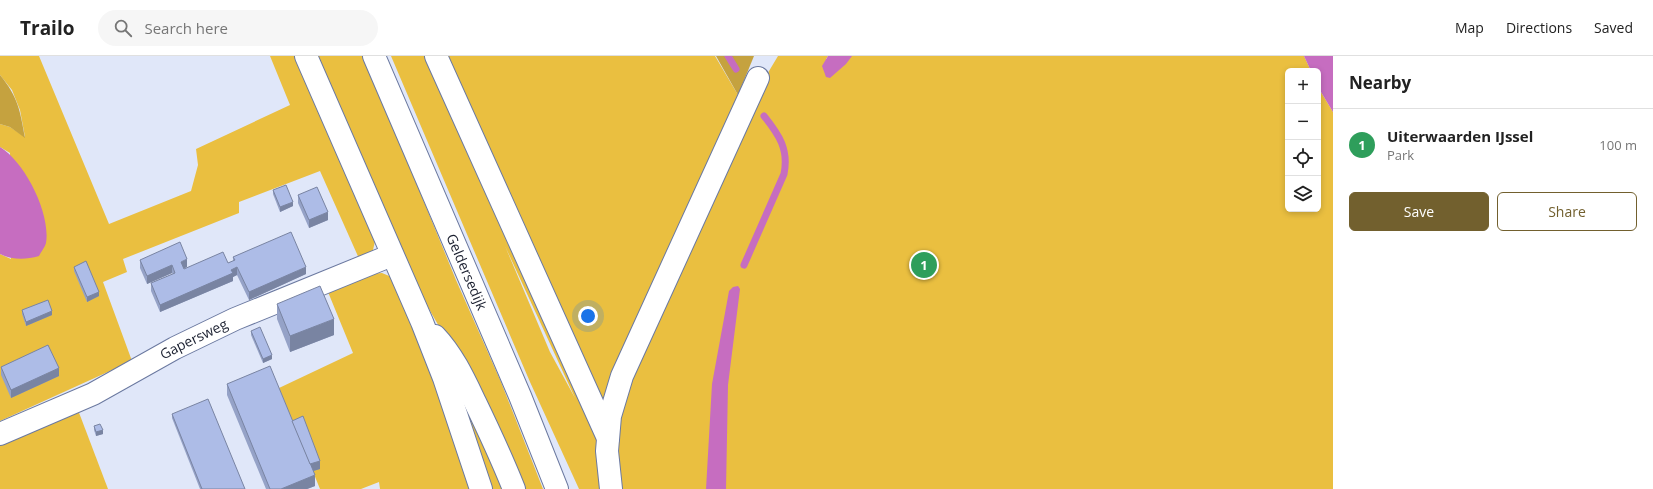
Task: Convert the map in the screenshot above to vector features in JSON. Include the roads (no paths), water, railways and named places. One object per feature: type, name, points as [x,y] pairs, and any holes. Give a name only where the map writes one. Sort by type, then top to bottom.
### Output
[{"type":"street","points":[[306,56],[422,322],[444,378],[481,489]]},
{"type":"street","name":"Geldersedijk","points":[[374,56],[520,396],[556,489]]},
{"type":"street","points":[[436,56],[608,438]]},
{"type":"street","points":[[611,489],[607,451],[610,416],[622,376],[758,78]]},
{"type":"street","name":"Gapersweg","points":[[0,434],[94,394],[202,334],[266,306],[392,255]]},
{"type":"street","points":[[422,322],[445,346],[461,373],[496,446],[514,489]]},
{"type":"waterway","points":[[728,56],[736,69]]},
{"type":"waterway","points":[[744,265],[784,174],[785,157],[782,143],[764,116]]},
{"type":"place","name":"Uiterwaarden IJssel","points":[[924,265]]}]
